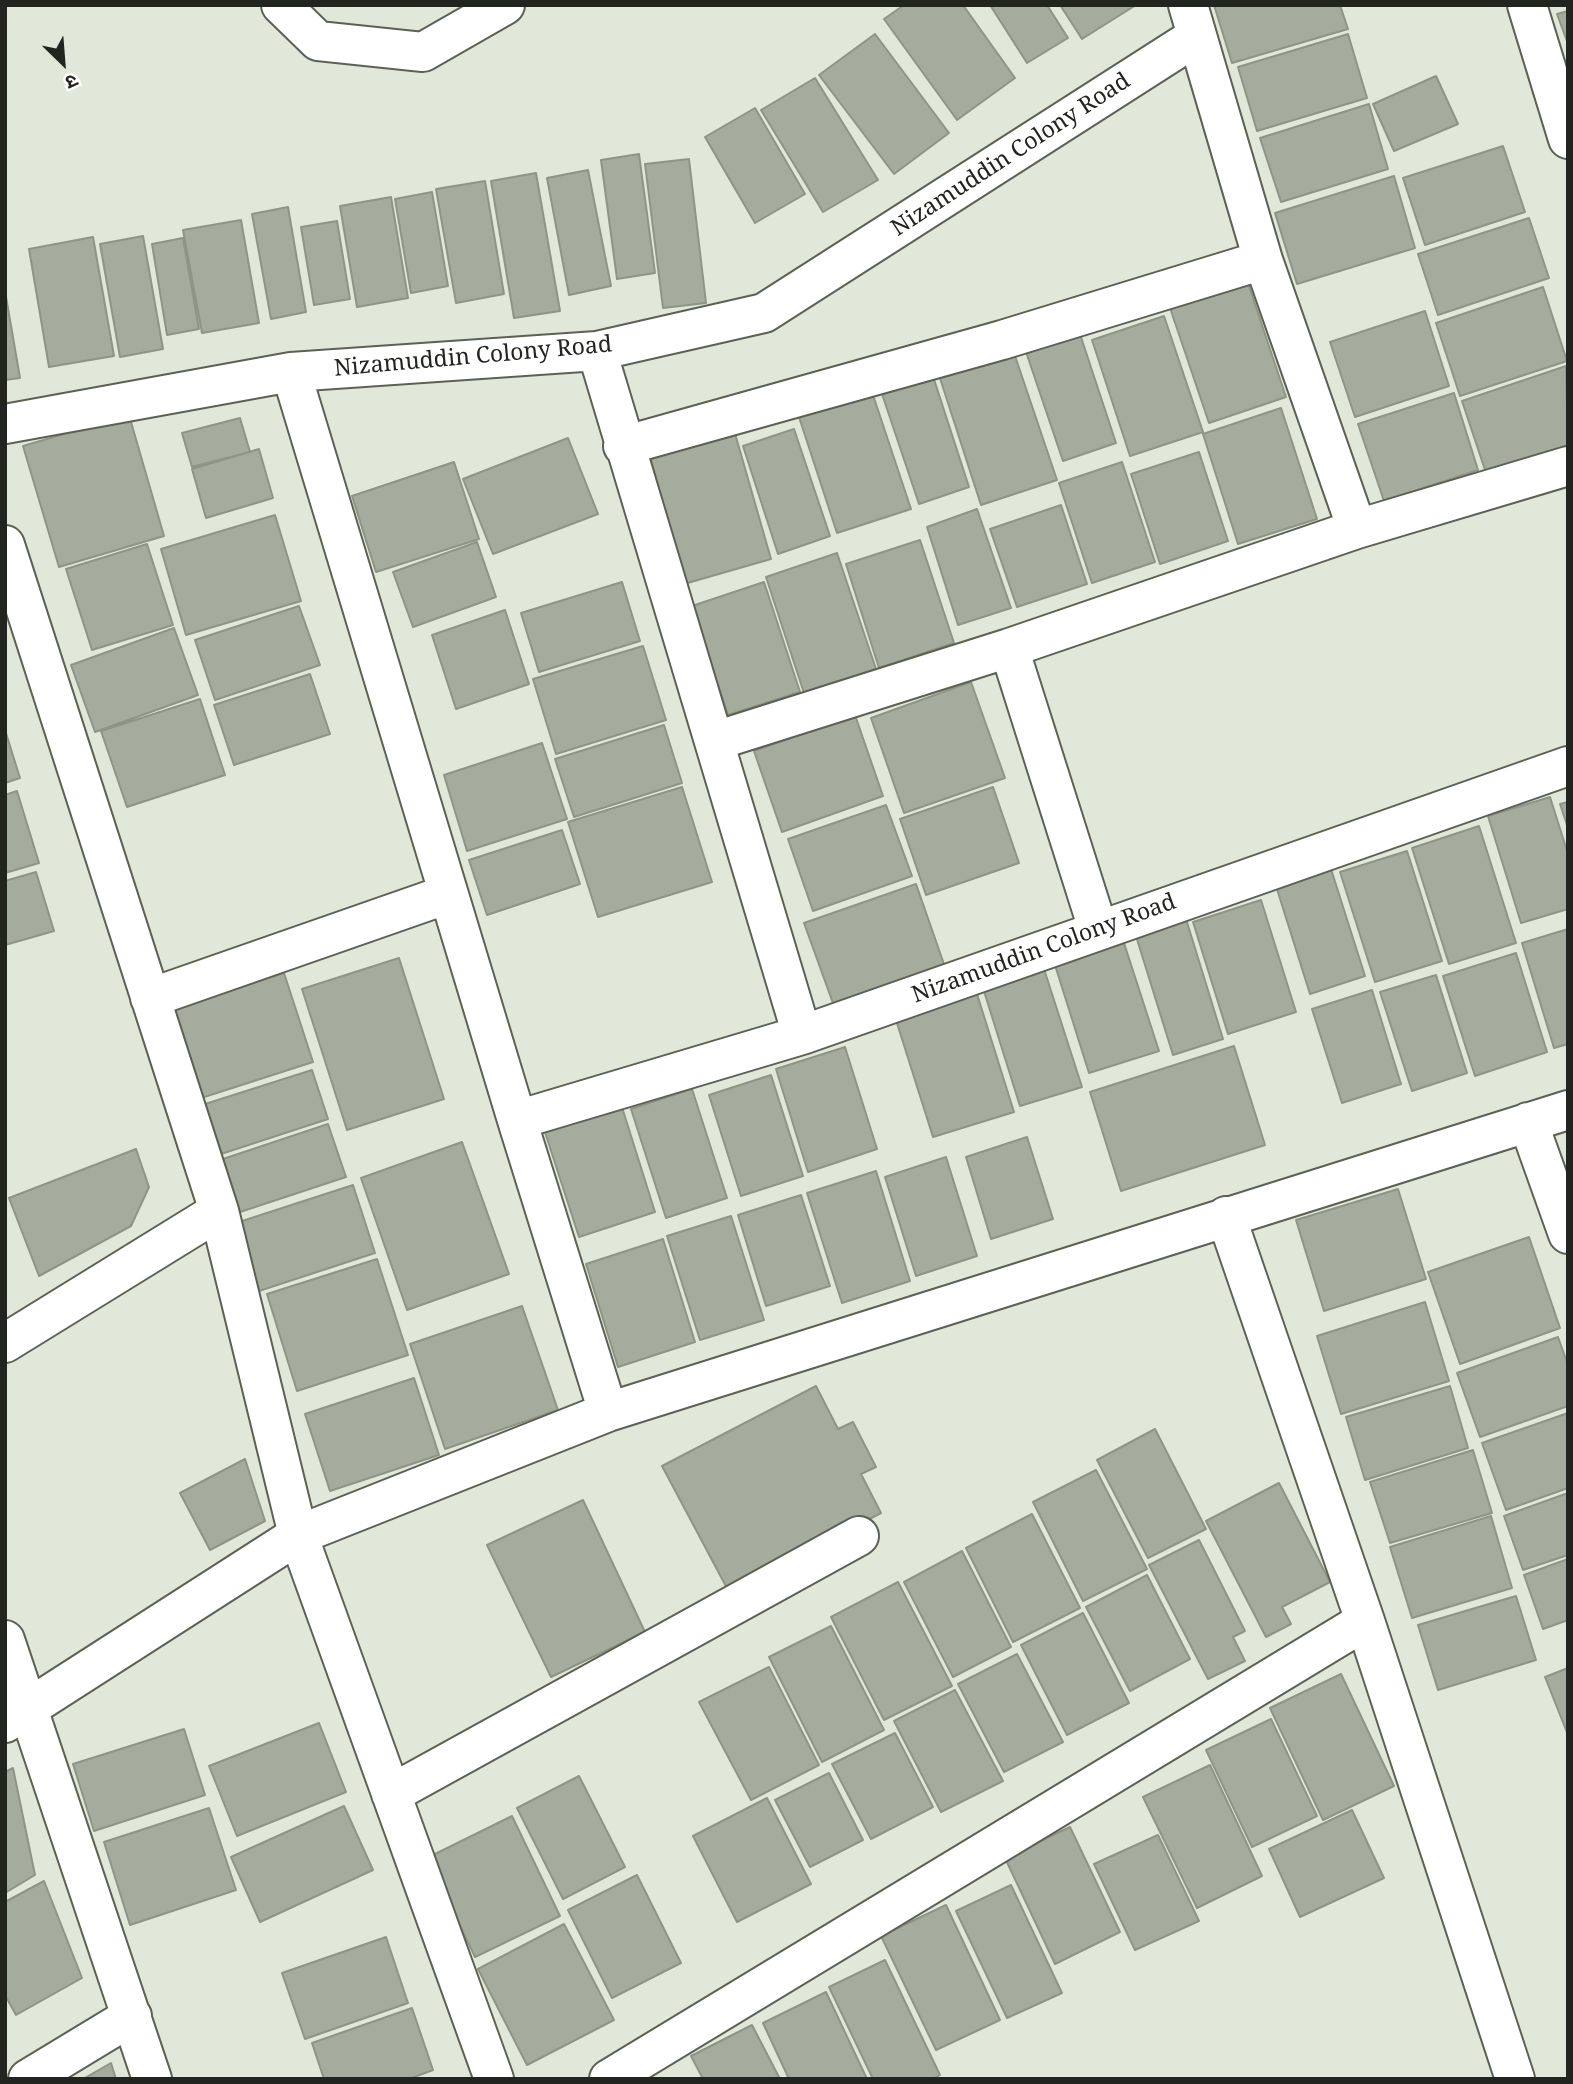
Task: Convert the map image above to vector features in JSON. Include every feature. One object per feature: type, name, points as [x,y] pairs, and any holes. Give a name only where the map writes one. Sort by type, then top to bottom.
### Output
[{"type":"street","points":[[281,5],[318,41],[423,52],[505,5]]},
{"type":"street","points":[[1527,5],[1568,139]]},
{"type":"street","name":"Nizamuddin Colony Road","points":[[5,424],[291,372],[597,351],[764,313],[1192,20],[1263,260],[1357,529]]},
{"type":"street","points":[[623,446],[1002,340],[1263,260]]},
{"type":"street","points":[[597,351],[623,446],[715,741],[802,1035]]},
{"type":"street","points":[[291,372],[608,1412]]},
{"type":"street","points":[[715,741],[1009,648],[1357,529],[1568,466]]},
{"type":"street","points":[[5,545],[219,1211],[298,1535],[494,2079]]},
{"type":"street","points":[[1009,648],[1098,929]]},
{"type":"street","name":"Nizamuddin Colony Road","points":[[517,1120],[802,1035],[1568,766]]},
{"type":"street","points":[[150,998],[448,894]]},
{"type":"street","points":[[17,1716],[298,1535],[608,1412],[1568,1110]]},
{"type":"street","points":[[1528,1122],[1568,1234]]},
{"type":"street","points":[[5,1343],[219,1211]]},
{"type":"street","points":[[1226,1216],[1365,1621],[1515,2079]]},
{"type":"street","points":[[391,1794],[859,1536]]},
{"type":"street","points":[[609,2079],[1365,1621]]},
{"type":"street","points":[[5,1640],[17,1716],[132,2016],[152,2079]]},
{"type":"street","points":[[28,2079],[132,2016]]},
{"type":"building","points":[[904,5],[963,5],[1015,78],[957,120],[884,19]]},
{"type":"building","points":[[990,5],[1047,5],[1068,38],[1027,63]]},
{"type":"building","points":[[1060,5],[1136,5],[1082,39]]},
{"type":"building","points":[[1214,5],[1340,5],[1348,29],[1232,63]]},
{"type":"building","points":[[1568,11],[1568,44],[1557,14]]},
{"type":"building","points":[[875,34],[949,133],[894,174],[819,75]]},
{"type":"building","points":[[1348,34],[1367,98],[1257,131],[1238,67]]},
{"type":"building","points":[[1436,76],[1458,124],[1394,151],[1373,104]]},
{"type":"building","points":[[815,78],[878,180],[823,212],[761,110]]},
{"type":"building","points":[[1369,104],[1388,169],[1281,202],[1260,138]]},
{"type":"building","points":[[755,108],[805,194],[755,223],[705,137]]},
{"type":"building","points":[[1503,146],[1525,212],[1425,245],[1403,178]]},
{"type":"building","points":[[639,154],[655,273],[617,279],[601,160]]},
{"type":"building","points":[[689,159],[706,303],[663,308],[645,164]]},
{"type":"building","points":[[588,170],[611,286],[569,295],[547,178]]},
{"type":"building","points":[[536,173],[560,311],[514,318],[491,181]]},
{"type":"building","points":[[1394,176],[1415,248],[1297,284],[1275,213]]},
{"type":"building","points":[[485,181],[504,294],[456,303],[436,189]]},
{"type":"building","points":[[432,192],[448,286],[411,293],[395,199]]},
{"type":"building","points":[[391,197],[408,298],[357,307],[340,206]]},
{"type":"building","points":[[288,207],[306,312],[271,319],[252,214]]},
{"type":"building","points":[[1529,218],[1549,278],[1438,315],[1418,254]]},
{"type":"building","points":[[241,220],[259,323],[202,333],[183,230]]},
{"type":"building","points":[[337,221],[350,299],[314,305],[301,227]]},
{"type":"building","points":[[143,236],[163,349],[120,357],[100,244]]},
{"type":"building","points":[[93,237],[114,356],[49,367],[29,249]]},
{"type":"building","points":[[183,238],[199,329],[167,335],[152,244]]},
{"type":"building","points":[[1245,274],[1286,397],[1209,423],[1167,299]]},
{"type":"building","points":[[1543,287],[1567,361],[1460,396],[1436,323]]},
{"type":"building","points":[[5,291],[20,378],[5,380]]},
{"type":"building","points":[[1425,311],[1449,386],[1355,417],[1330,342]]},
{"type":"building","points":[[1164,316],[1203,432],[1130,456],[1092,340]]},
{"type":"building","points":[[1077,325],[1116,443],[1063,461],[1023,343]]},
{"type":"building","points":[[1012,347],[1057,480],[981,505],[938,372]]},
{"type":"building","points":[[1566,366],[1568,450],[1487,476],[1462,401]]},
{"type":"building","points":[[930,367],[969,487],[919,504],[879,385]]},
{"type":"building","points":[[870,386],[911,509],[837,533],[797,411]]},
{"type":"building","points":[[1454,393],[1478,470],[1384,501],[1358,424]]},
{"type":"building","points":[[1281,408],[1317,519],[1238,544],[1203,434]]},
{"type":"building","points":[[129,415],[164,536],[59,567],[23,446]]},
{"type":"building","points":[[240,418],[250,452],[192,467],[182,433]]},
{"type":"building","points":[[794,429],[830,536],[778,554],[743,446]]},
{"type":"building","points":[[734,430],[771,559],[684,584],[651,459]]},
{"type":"building","points":[[568,438],[598,514],[493,554],[463,479]]},
{"type":"building","points":[[259,449],[273,498],[206,518],[192,469]]},
{"type":"building","points":[[1199,452],[1228,541],[1160,564],[1131,474]]},
{"type":"building","points":[[454,462],[479,539],[376,572],[352,496]]},
{"type":"building","points":[[1122,462],[1155,562],[1092,583],[1059,483]]},
{"type":"building","points":[[1061,505],[1087,584],[1017,607],[990,529]]},
{"type":"building","points":[[977,509],[1011,608],[958,625],[927,527]]},
{"type":"building","points":[[275,515],[301,601],[186,635],[161,549]]},
{"type":"building","points":[[920,540],[954,643],[879,668],[846,564]]},
{"type":"building","points":[[477,542],[496,597],[413,627],[393,572]]},
{"type":"building","points":[[147,544],[173,625],[92,650],[66,569]]},
{"type":"building","points":[[837,553],[876,669],[804,693],[766,577]]},
{"type":"building","points":[[622,582],[640,641],[539,672],[521,613]]},
{"type":"building","points":[[764,582],[800,692],[728,715],[692,606]]},
{"type":"building","points":[[299,606],[320,665],[215,700],[195,640]]},
{"type":"building","points":[[505,610],[529,684],[456,709],[432,635]]},
{"type":"building","points":[[174,628],[198,695],[95,732],[71,665]]},
{"type":"building","points":[[643,646],[666,720],[556,754],[533,679]]},
{"type":"building","points":[[310,674],[330,734],[234,765],[214,705]]},
{"type":"building","points":[[971,682],[1005,778],[904,813],[871,718]]},
{"type":"building","points":[[200,699],[225,775],[127,807],[101,731]]},
{"type":"building","points":[[855,715],[883,796],[782,832],[754,751]]},
{"type":"building","points":[[664,725],[682,783],[574,817],[555,759]]},
{"type":"building","points":[[5,730],[20,778],[5,783]]},
{"type":"building","points":[[542,743],[567,819],[467,851],[444,775]]},
{"type":"building","points":[[682,787],[712,882],[598,917],[568,822]]},
{"type":"building","points":[[993,787],[1019,863],[926,895],[900,819]]},
{"type":"building","points":[[17,791],[39,863],[5,873],[5,795]]},
{"type":"building","points":[[1550,797],[1568,854],[1568,909],[1521,923],[1488,816]]},
{"type":"building","points":[[1568,802],[1568,828],[1560,804]]},
{"type":"building","points":[[886,805],[912,876],[813,911],[788,839]]},
{"type":"building","points":[[1479,826],[1516,943],[1449,964],[1412,848]]},
{"type":"building","points":[[562,830],[580,884],[487,915],[469,860]]},
{"type":"building","points":[[1407,851],[1442,961],[1375,982],[1340,872]]},
{"type":"building","points":[[1331,869],[1365,976],[1310,994],[1276,886]]},
{"type":"building","points":[[36,872],[54,931],[5,945],[5,881]]},
{"type":"building","points":[[916,884],[945,967],[834,1006],[804,923]]},
{"type":"building","points":[[1261,900],[1296,1012],[1228,1034],[1193,922]]},
{"type":"building","points":[[1186,919],[1223,1039],[1173,1055],[1136,936]]},
{"type":"building","points":[[1568,929],[1568,1044],[1554,1048],[1522,943]]},
{"type":"building","points":[[1124,943],[1159,1051],[1089,1073],[1055,965]]},
{"type":"building","points":[[1516,953],[1547,1052],[1475,1076],[1443,976]]},
{"type":"building","points":[[399,958],[444,1099],[347,1130],[302,989]]},
{"type":"building","points":[[1044,969],[1082,1087],[1020,1106],[983,988]]},
{"type":"building","points":[[284,973],[313,1062],[195,1100],[166,1011]]},
{"type":"building","points":[[1436,975],[1467,1073],[1412,1091],[1380,992]]},
{"type":"building","points":[[1372,990],[1401,1084],[1342,1103],[1312,1009]]},
{"type":"building","points":[[977,994],[1014,1112],[933,1137],[896,1020]]},
{"type":"building","points":[[1234,1046],[1265,1145],[1121,1191],[1090,1092]]},
{"type":"building","points":[[845,1047],[877,1149],[808,1172],[776,1069]]},
{"type":"building","points":[[312,1070],[328,1119],[218,1155],[202,1105]]},
{"type":"building","points":[[771,1075],[803,1176],[741,1196],[709,1095]]},
{"type":"building","points":[[692,1089],[727,1198],[666,1218],[631,1109]]},
{"type":"building","points":[[620,1101],[655,1212],[579,1237],[543,1126]]},
{"type":"building","points":[[328,1124],[346,1177],[237,1213],[220,1160]]},
{"type":"building","points":[[1027,1137],[1053,1219],[991,1239],[966,1157]]},
{"type":"building","points":[[462,1142],[509,1274],[407,1310],[361,1178]]},
{"type":"building","points":[[136,1149],[149,1187],[131,1226],[39,1276],[9,1198]]},
{"type":"building","points":[[946,1157],[977,1256],[916,1276],[885,1177]]},
{"type":"building","points":[[876,1171],[910,1281],[842,1303],[807,1193]]},
{"type":"building","points":[[353,1185],[375,1253],[259,1291],[236,1223]]},
{"type":"building","points":[[1398,1189],[1426,1279],[1324,1311],[1296,1220]]},
{"type":"building","points":[[801,1195],[830,1286],[766,1306],[738,1215]]},
{"type":"building","points":[[731,1216],[764,1320],[700,1340],[667,1236]]},
{"type":"building","points":[[1529,1237],[1560,1328],[1460,1364],[1428,1272]]},
{"type":"building","points":[[663,1239],[695,1342],[618,1367],[586,1264]]},
{"type":"building","points":[[377,1259],[408,1355],[297,1391],[267,1294]]},
{"type":"building","points":[[1425,1302],[1449,1381],[1341,1414],[1317,1336]]},
{"type":"building","points":[[522,1306],[558,1410],[445,1449],[410,1344]]},
{"type":"building","points":[[1558,1337],[1568,1365],[1568,1406],[1480,1437],[1457,1373]]},
{"type":"building","points":[[414,1378],[439,1455],[330,1491],[305,1414]]},
{"type":"building","points":[[816,1386],[838,1429],[853,1422],[876,1467],[861,1474],[881,1513],[729,1592],[662,1466]]},
{"type":"building","points":[[1450,1386],[1468,1448],[1365,1480],[1346,1417]]},
{"type":"building","points":[[1568,1413],[1568,1488],[1506,1510],[1482,1443]]},
{"type":"building","points":[[1155,1429],[1206,1529],[1148,1558],[1097,1460]]},
{"type":"building","points":[[1473,1450],[1492,1513],[1390,1543],[1370,1482]]},
{"type":"building","points":[[245,1459],[265,1521],[210,1550],[180,1493]]},
{"type":"building","points":[[1096,1470],[1147,1569],[1083,1601],[1033,1502]]},
{"type":"building","points":[[1279,1483],[1330,1582],[1282,1607],[1291,1624],[1266,1637],[1206,1521]]},
{"type":"building","points":[[1568,1493],[1568,1555],[1523,1570],[1504,1516]]},
{"type":"building","points":[[583,1500],[645,1632],[551,1677],[487,1545]]},
{"type":"building","points":[[1032,1514],[1080,1608],[1013,1642],[966,1548]]},
{"type":"building","points":[[1491,1516],[1512,1588],[1412,1618],[1390,1547]]},
{"type":"building","points":[[1199,1540],[1245,1631],[1233,1637],[1245,1661],[1208,1679],[1149,1565]]},
{"type":"building","points":[[962,1551],[1011,1647],[953,1677],[904,1582]]},
{"type":"building","points":[[1568,1559],[1568,1620],[1543,1629],[1524,1575]]},
{"type":"building","points":[[1147,1575],[1190,1659],[1130,1691],[1086,1607]]},
{"type":"building","points":[[898,1582],[952,1686],[884,1720],[831,1617]]},
{"type":"building","points":[[1516,1596],[1536,1660],[1438,1690],[1418,1625]]},
{"type":"building","points":[[1083,1613],[1129,1703],[1067,1735],[1021,1645]]},
{"type":"building","points":[[831,1626],[884,1730],[822,1762],[769,1657]]},
{"type":"building","points":[[1017,1654],[1063,1742],[1004,1772],[958,1684]]},
{"type":"building","points":[[769,1667],[819,1765],[751,1800],[699,1702]]},
{"type":"building","points":[[1568,1668],[1568,1735],[1545,1677]]},
{"type":"building","points":[[1341,1674],[1394,1786],[1323,1820],[1270,1708]]},
{"type":"building","points":[[955,1690],[1003,1781],[941,1812],[894,1721]]},
{"type":"building","points":[[1271,1719],[1317,1816],[1252,1847],[1206,1750]]},
{"type":"building","points":[[319,1723],[346,1792],[237,1836],[209,1766]]},
{"type":"building","points":[[184,1729],[205,1795],[94,1831],[73,1764]]},
{"type":"building","points":[[895,1733],[933,1807],[871,1839],[832,1764]]},
{"type":"building","points":[[1210,1765],[1262,1876],[1197,1908],[1143,1797]]},
{"type":"building","points":[[13,1768],[35,1875],[5,1893],[5,1772]]},
{"type":"building","points":[[829,1773],[863,1840],[810,1867],[775,1800]]},
{"type":"building","points":[[579,1776],[625,1867],[563,1899],[517,1808]]},
{"type":"building","points":[[767,1798],[811,1884],[737,1922],[693,1836]]},
{"type":"building","points":[[344,1806],[373,1870],[260,1922],[231,1857]]},
{"type":"building","points":[[209,1808],[236,1890],[130,1925],[104,1842]]},
{"type":"building","points":[[1352,1810],[1384,1878],[1300,1917],[1269,1849]]},
{"type":"building","points":[[512,1816],[560,1916],[475,1957],[427,1858]]},
{"type":"building","points":[[1070,1827],[1120,1932],[1055,1964],[1005,1858]]},
{"type":"building","points":[[1158,1835],[1199,1921],[1135,1950],[1094,1864]]},
{"type":"building","points":[[637,1875],[681,1963],[612,1998],[568,1910]]},
{"type":"building","points":[[44,1881],[82,1978],[16,2015],[5,1995],[5,1902]]},
{"type":"building","points":[[1011,1885],[1062,1993],[1007,2018],[956,1911]]},
{"type":"building","points":[[946,1905],[1000,2020],[936,2050],[881,1936]]},
{"type":"building","points":[[564,1924],[614,2020],[527,2065],[478,1969]]},
{"type":"building","points":[[386,1937],[408,2003],[305,2039],[282,1973]]},
{"type":"building","points":[[885,1960],[940,2075],[933,2079],[873,2079],[829,1987]]},
{"type":"building","points":[[826,1992],[867,2079],[789,2079],[763,2023]]},
{"type":"building","points":[[412,2008],[433,2070],[409,2079],[324,2079],[312,2043]]},
{"type":"building","points":[[752,2025],[780,2079],[703,2079],[691,2056]]},
{"type":"building","points":[[111,2063],[116,2079],[83,2079]]}]
